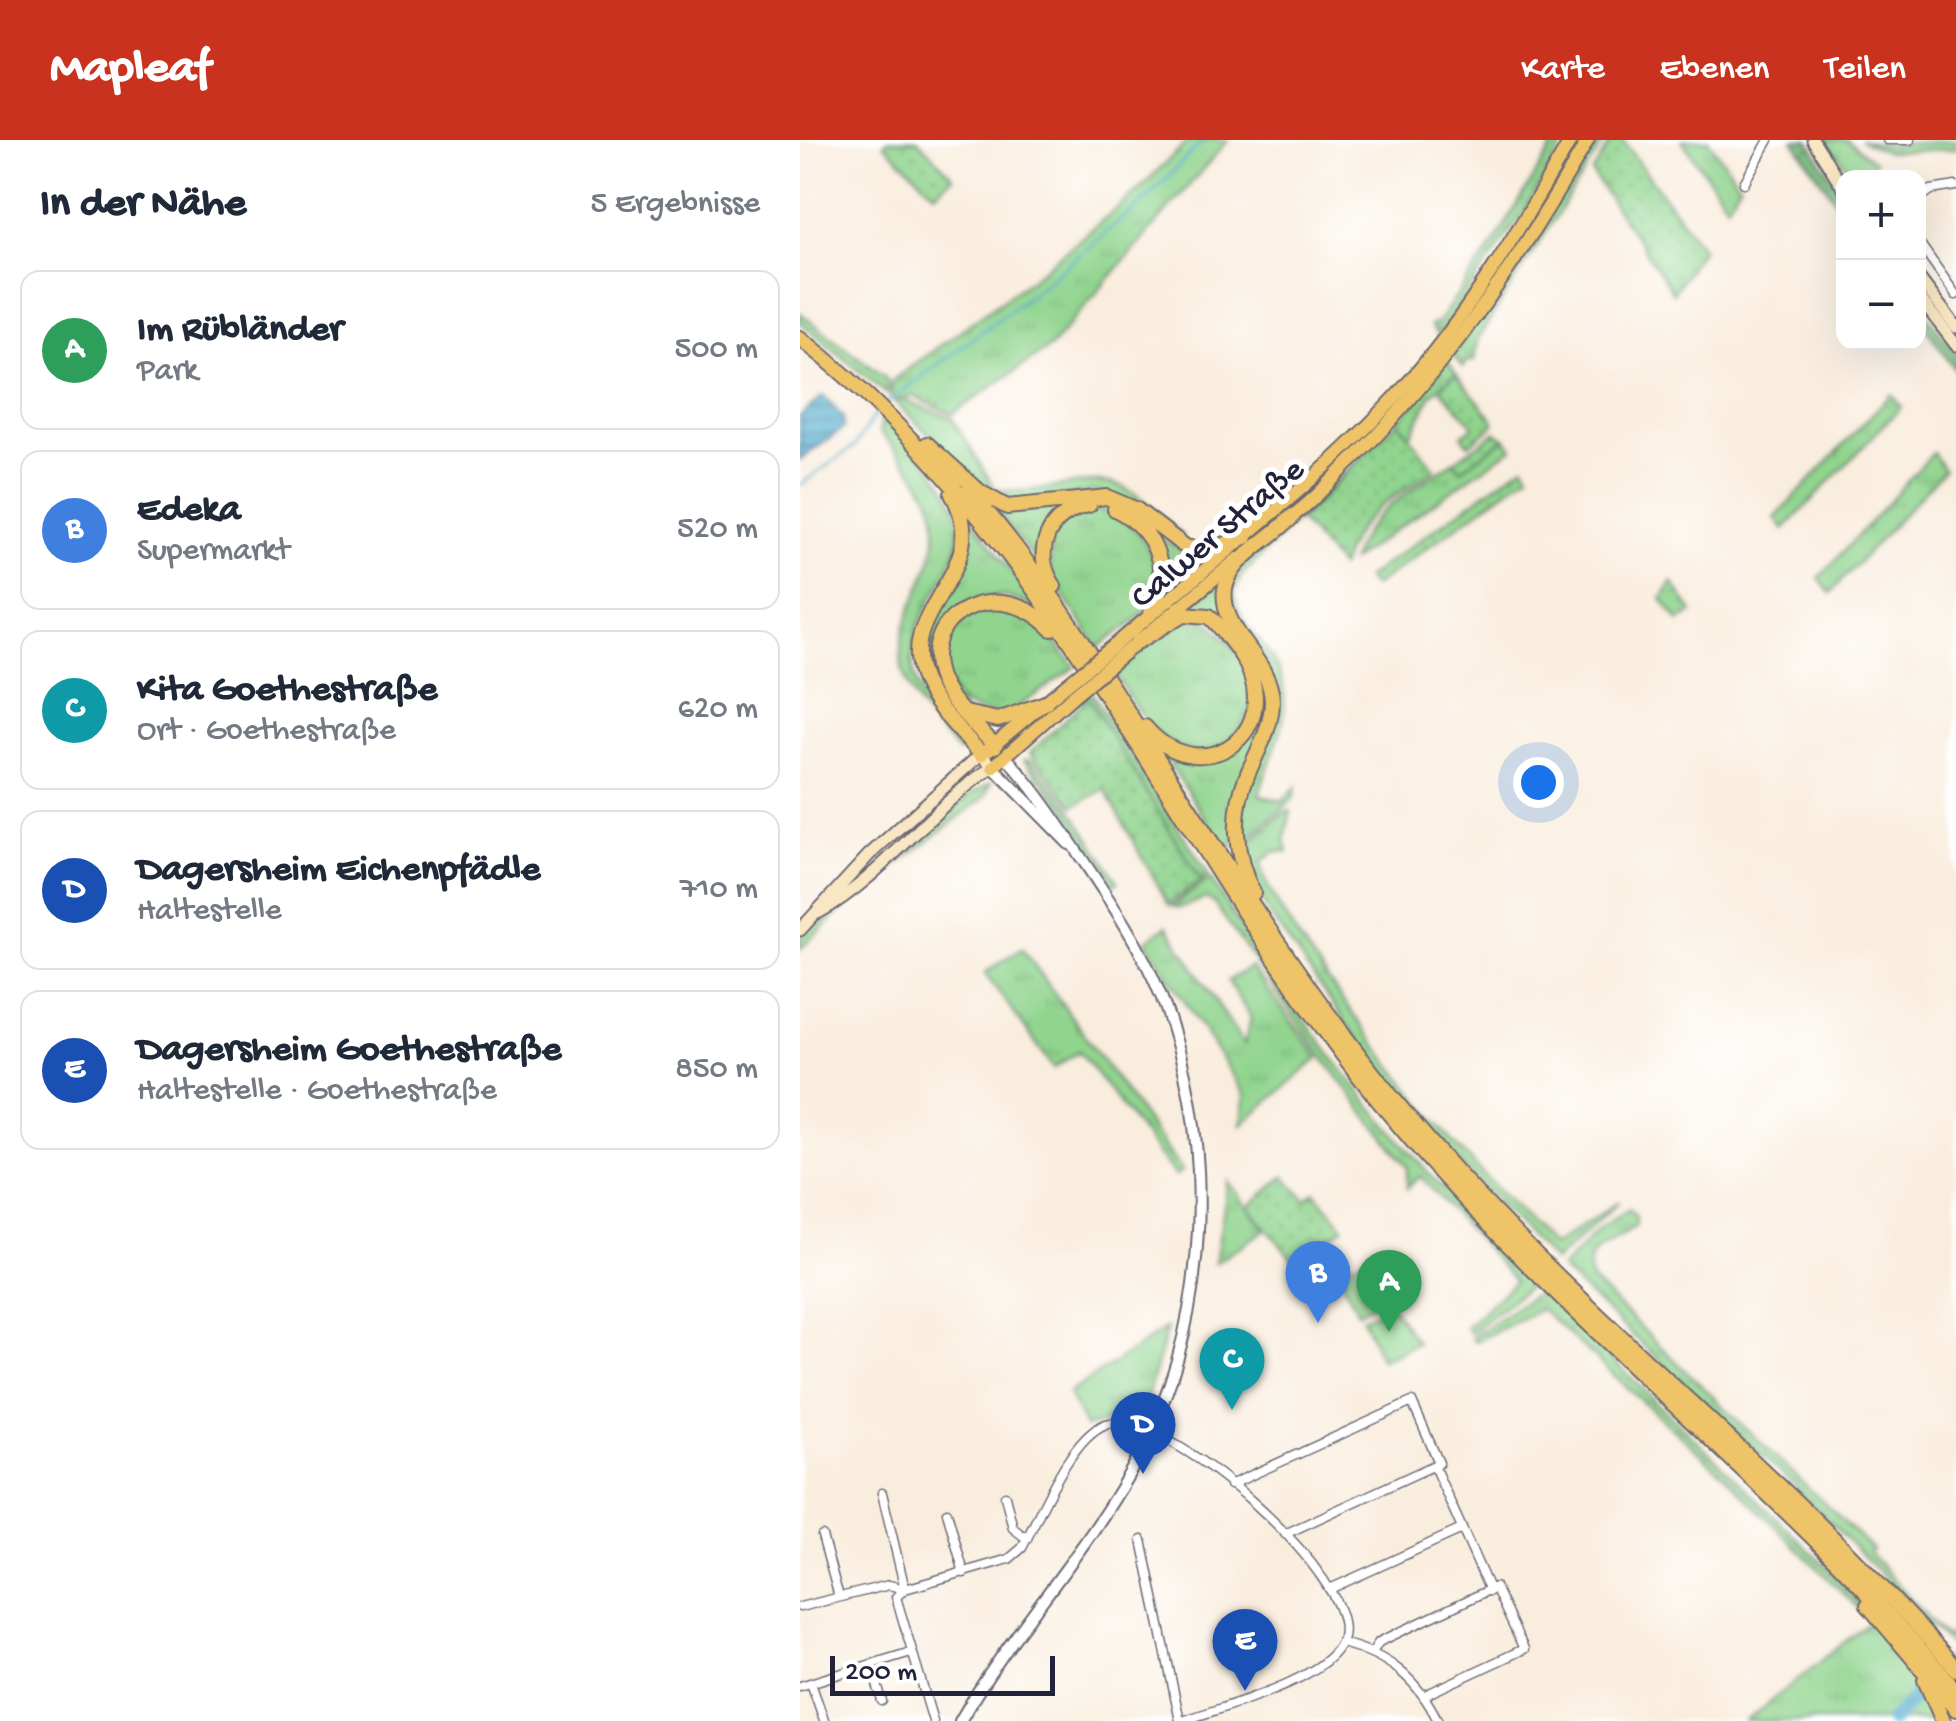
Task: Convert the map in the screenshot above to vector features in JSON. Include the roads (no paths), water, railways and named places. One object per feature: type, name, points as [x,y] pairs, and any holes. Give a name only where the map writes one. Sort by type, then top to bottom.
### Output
[{"type":"highway","points":[[800,330],[896,418],[1043,604],[1293,988],[1409,1137],[1548,1285],[1812,1534],[1923,1656],[1949,1703]]},
{"type":"highway","points":[[800,338],[873,394]]},
{"type":"highway","points":[[896,418],[980,492],[1007,506],[1107,498],[1137,510],[1187,548],[1214,548],[1246,537]]},
{"type":"highway","points":[[928,444],[1001,529],[1071,622],[1272,934],[1372,1072],[1477,1195],[1572,1291],[1808,1512],[1923,1656],[1949,1703]]},
{"type":"highway","points":[[937,468],[959,506],[965,542],[958,565],[928,614],[918,658],[932,696],[994,752]]},
{"type":"highway","points":[[1071,622],[1069,609],[1048,576],[1042,552],[1049,531],[1059,520],[1088,505],[1103,505],[1128,515],[1152,542],[1163,583],[1150,614]]},
{"type":"highway","points":[[1272,934],[1244,876],[1236,835],[1242,788],[1268,728],[1270,688],[1263,664],[1230,616],[1226,588],[1234,568],[1293,516]]},
{"type":"highway","points":[[994,752],[941,681],[940,641],[965,609],[995,600],[1019,605],[1042,618],[1094,691],[1104,697]]},
{"type":"highway","points":[[1122,703],[1164,744],[1196,754],[1228,748],[1245,731],[1256,709],[1254,674],[1209,616],[1184,614],[1139,641]]},
{"type":"highway","points":[[964,712],[998,720],[1046,702]]},
{"type":"highway","points":[[1923,1656],[1956,1669]]},
{"type":"main road","name":"Calwer Straße","points":[[800,930],[870,855],[1118,651],[1150,614],[1246,537],[1350,444],[1424,364],[1492,271],[1571,140]]},
{"type":"main road","name":"Calwer Straße","points":[[1118,651],[1139,641],[1293,516],[1360,454],[1432,372],[1502,278],[1588,140]]},
{"type":"main road","points":[[1813,140],[1836,176]]},
{"type":"main road","points":[[1821,140],[1840,170]]},
{"type":"main road","points":[[1926,288],[1956,327]]},
{"type":"main road","points":[[1926,306],[1956,345]]},
{"type":"main road","name":"Calwer Straße","points":[[818,912],[880,866],[973,780],[993,767],[994,752],[1046,702],[1070,690]]},
{"type":"street","points":[[1744,183],[1770,140]]},
{"type":"street","points":[[1887,140],[1910,140]]},
{"type":"street","points":[[1926,193],[1956,186]]},
{"type":"street","points":[[1926,252],[1956,295]]},
{"type":"street","points":[[960,1721],[1094,1532],[1151,1432],[1183,1334],[1196,1262],[1199,1189],[1193,1117],[1178,1048],[1161,996],[1134,940],[1060,820],[994,752]]},
{"type":"street","points":[[993,767],[1077,851]]},
{"type":"street","points":[[1230,1485],[1412,1402],[1462,1529],[1524,1649],[1423,1696]]},
{"type":"street","points":[[800,1607],[889,1585],[905,1589],[1009,1559],[1028,1539],[1088,1435],[1112,1422],[1151,1432],[1230,1485],[1286,1534],[1332,1588],[1343,1613],[1342,1643],[1308,1674],[1185,1720],[1142,1540]]},
{"type":"street","points":[[1286,1534],[1437,1465]]},
{"type":"street","points":[[882,1494],[905,1589]]},
{"type":"street","points":[[1005,1496],[1013,1528],[1028,1539]]},
{"type":"street","points":[[947,1512],[964,1573]]},
{"type":"street","points":[[1332,1588],[1462,1529]]},
{"type":"street","points":[[822,1536],[839,1596]]},
{"type":"street","points":[[905,1589],[896,1598],[933,1721]]},
{"type":"street","points":[[1373,1651],[1379,1642],[1492,1589]]},
{"type":"street","points":[[1342,1643],[1373,1651],[1403,1672],[1438,1721]]},
{"type":"street","points":[[800,1686],[911,1652]]},
{"type":"street","points":[[871,1664],[882,1700]]},
{"type":"street","points":[[811,1683],[824,1720]]},
{"type":"water","points":[[823,396],[843,417],[844,428],[800,460],[800,416]]},
{"type":"waterway","points":[[883,406],[1034,292],[1143,202],[1204,140]]},
{"type":"waterway","points":[[800,485],[855,446],[877,411]]},
{"type":"waterway","points":[[1891,1721],[1956,1656]]},
{"type":"place","name":"Edeka","points":[[1318,1323]]},
{"type":"place","name":"Im Rübländer","points":[[1389,1332]]},
{"type":"place","name":"Kita Goethestraße","points":[[1232,1410]]},
{"type":"place","name":"Dagersheim Eichenpfädle","points":[[1143,1474]]},
{"type":"place","name":"Dagersheim Goethestraße","points":[[1245,1691]]}]
